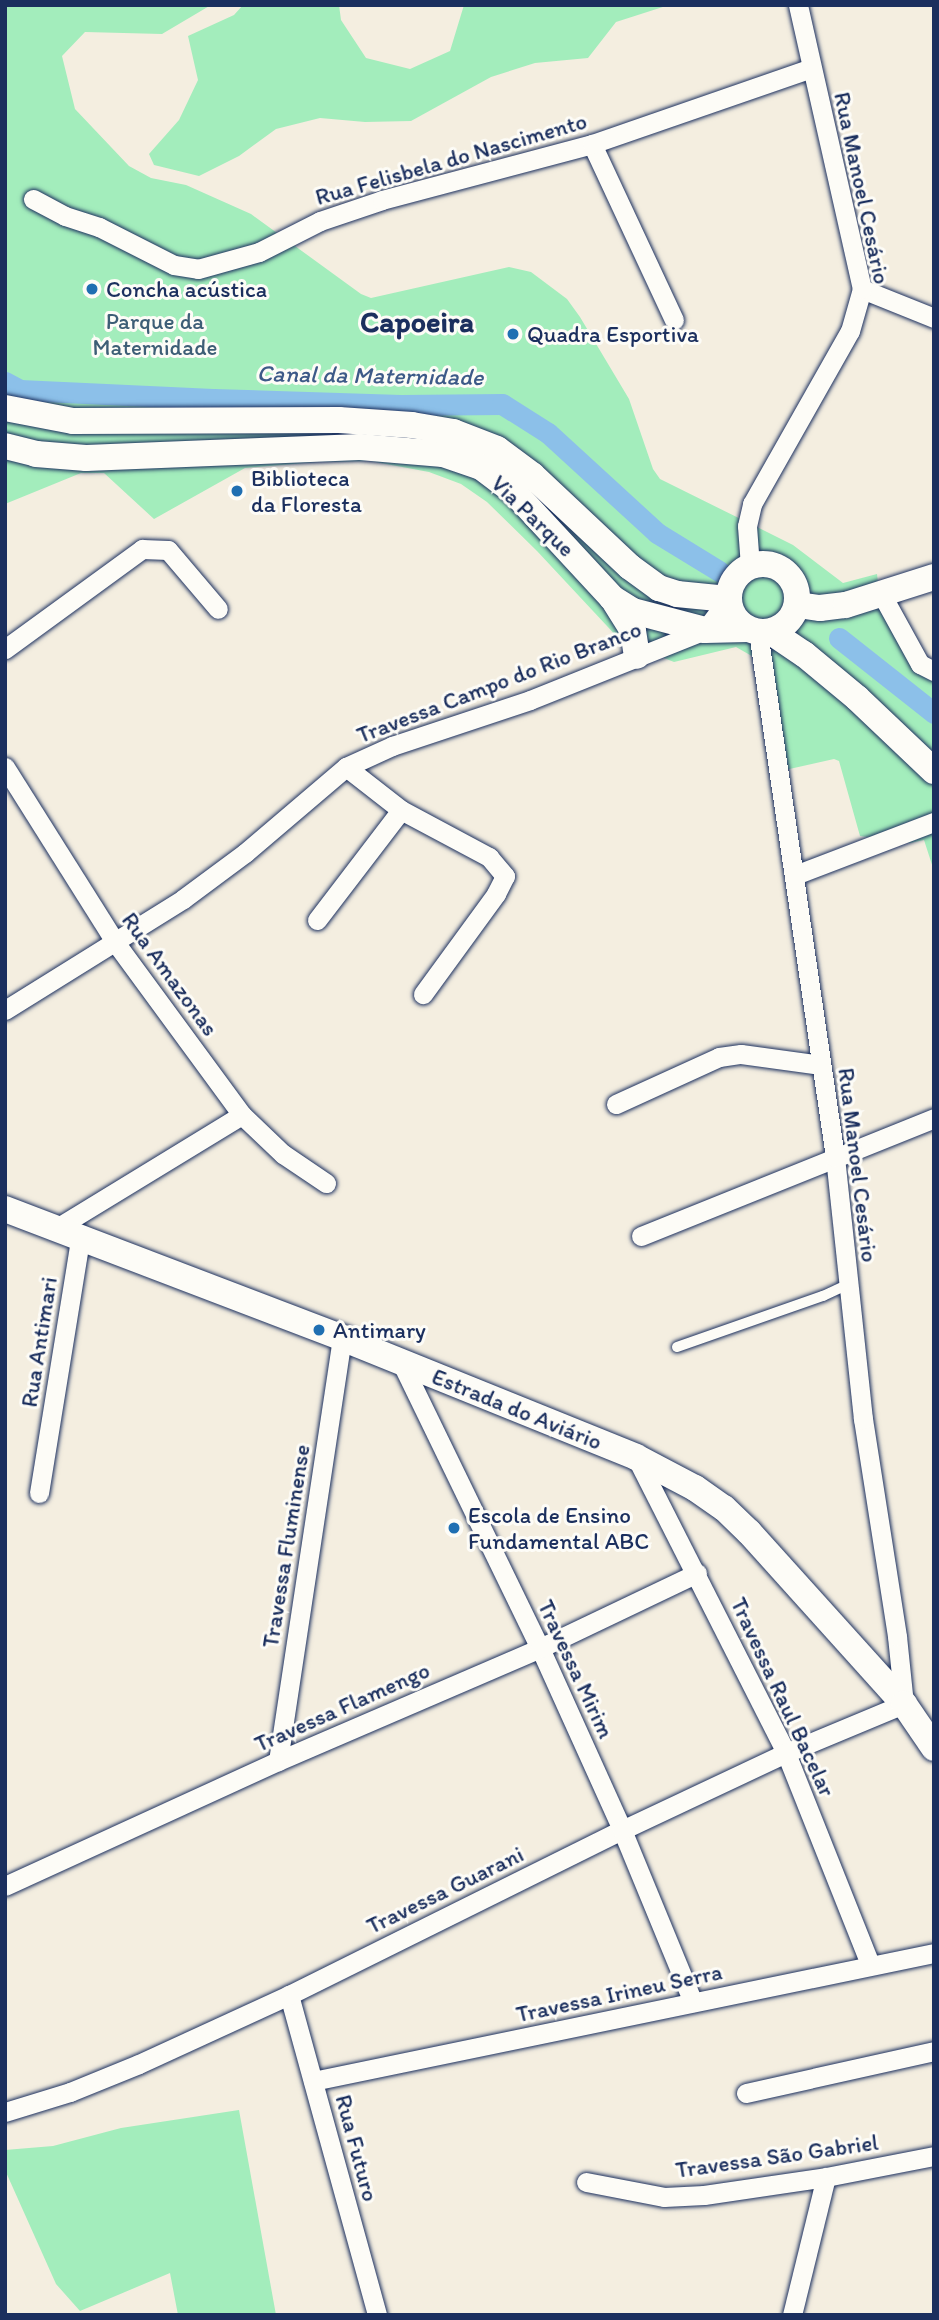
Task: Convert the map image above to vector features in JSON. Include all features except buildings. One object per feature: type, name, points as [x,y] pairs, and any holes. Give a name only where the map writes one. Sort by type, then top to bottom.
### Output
[{"type":"street","name":"Rua Manoel Cesário","points":[[750,566],[747,526],[752,505],[850,331],[862,289],[798,5]]},
{"type":"street","name":"Rua Felisbela do Nascimento","points":[[33,199],[65,215],[99,227],[174,265],[198,270],[259,252],[320,221],[382,200],[592,144],[811,68]]},
{"type":"street","points":[[592,144],[674,320]]},
{"type":"street","points":[[862,289],[934,318]]},
{"type":"street","name":"Via Parque","points":[[5,408],[73,421],[339,420],[412,425],[453,432],[497,449],[532,475],[630,567],[659,588],[677,594],[728,599]]},
{"type":"street","name":"Via Parque","points":[[5,446],[36,454],[86,458],[360,447],[443,454],[481,467],[514,492],[544,520],[612,598],[652,618],[705,630],[759,631]]},
{"type":"street","points":[[5,649],[142,549],[168,550],[218,609]]},
{"type":"street","points":[[705,630],[728,599],[732,583],[750,566],[769,563],[786,571],[796,586],[798,605],[789,622],[759,631]]},
{"type":"street","points":[[798,605],[820,608],[882,596],[934,577]]},
{"type":"street","points":[[882,596],[920,664],[934,671]]},
{"type":"street","points":[[612,598],[633,631],[637,656]]},
{"type":"street","points":[[728,599],[734,617],[804,654],[857,698],[934,771]]},
{"type":"street","name":"Travessa Campo do Rio Branco","points":[[5,1010],[204,884],[346,767],[392,746],[530,700],[705,630]]},
{"type":"street","name":"Rua Manoel Cesário","points":[[759,631],[835,1157],[863,1419],[897,1636],[904,1704]]},
{"type":"street","name":"Rua Amazonas","points":[[5,767],[115,942],[242,1115],[283,1154],[326,1183]]},
{"type":"street","points":[[346,767],[401,810],[489,857],[505,876],[496,894],[423,994]]},
{"type":"street","points":[[317,920],[401,810]]},
{"type":"street","points":[[795,875],[934,822]]},
{"type":"street","points":[[616,1104],[719,1058],[741,1054],[821,1065]]},
{"type":"street","points":[[55,1228],[242,1115]]},
{"type":"street","points":[[641,1236],[934,1118]]},
{"type":"street","name":"Estrada do Aviário","points":[[5,1209],[342,1338],[636,1457],[695,1488],[724,1508],[904,1704],[934,1748]]},
{"type":"street","name":"Rua Antimari","points":[[39,1493],[80,1239]]},
{"type":"street","name":"Travessa Fluminense","points":[[278,1761],[342,1338]]},
{"type":"street","name":"Travessa Mirim","points":[[401,1362],[540,1648],[622,1830],[693,2002]]},
{"type":"street","name":"Travessa Raul Bacelar","points":[[636,1457],[786,1753],[870,1965]]},
{"type":"street","name":"Travessa Flamengo","points":[[5,1886],[278,1761],[540,1648],[697,1573]]},
{"type":"street","name":"Travessa Guarani","points":[[5,2112],[70,2092],[139,2064],[289,1995],[622,1830],[786,1753],[904,1704]]},
{"type":"street","name":"Travessa Irineu Serra","points":[[313,2081],[934,1953]]},
{"type":"street","name":"Rua Futuro","points":[[289,1995],[377,2315]]},
{"type":"street","points":[[746,2093],[934,2051]]},
{"type":"street","name":"Travessa São Gabriel","points":[[586,2182],[664,2197],[704,2195],[826,2177],[934,2156]]},
{"type":"street","points":[[792,2315],[826,2177]]},
{"type":"lane","points":[[677,1347],[822,1297],[849,1284]]},
{"type":"green space","name":"Parque da Maternidade","points":[[5,5],[211,5],[162,34],[85,32],[62,56],[75,109],[129,166],[151,178],[186,185],[251,214],[361,294],[371,298],[509,267],[531,272],[567,299],[580,317],[629,399],[653,469],[660,479],[793,545],[843,583],[877,574],[881,607],[934,680],[934,871],[924,840],[910,843],[860,836],[839,761],[834,759],[785,770],[769,666],[736,647],[674,662],[621,641],[537,551],[487,502],[461,484],[429,472],[370,461],[317,462],[245,468],[154,519],[104,473],[81,473],[5,504]]},
{"type":"green space","points":[[243,5],[339,5],[341,20],[366,58],[410,69],[450,51],[464,5],[669,5],[616,22],[588,58],[535,63],[491,77],[411,121],[365,122],[320,118],[276,129],[239,156],[199,176],[154,165],[149,154],[179,120],[198,80],[188,36],[234,15]]},
{"type":"green space","points":[[239,2110],[276,2315],[178,2315],[170,2273],[80,2311],[56,2284],[5,2170],[5,2150],[53,2146],[121,2128]]},
{"type":"waterway","name":"Canal da Maternidade","points":[[5,382],[20,390],[213,399],[401,405],[502,404],[548,433],[657,533],[719,571]]},
{"type":"waterway","name":"Canal da Maternidade","points":[[839,638],[934,713]]},
{"type":"place","name":"Concha acústica","points":[[92,289]]},
{"type":"place","name":"Quadra Esportiva","points":[[513,334]]},
{"type":"place","name":"Biblioteca da Floresta","points":[[237,491]]},
{"type":"place","name":"Antimary","points":[[319,1330]]},
{"type":"place","name":"Escola de Ensino Fundamental ABC","points":[[454,1528]]},
{"type":"district","name":"Capoeira","points":[[417,322]]}]
